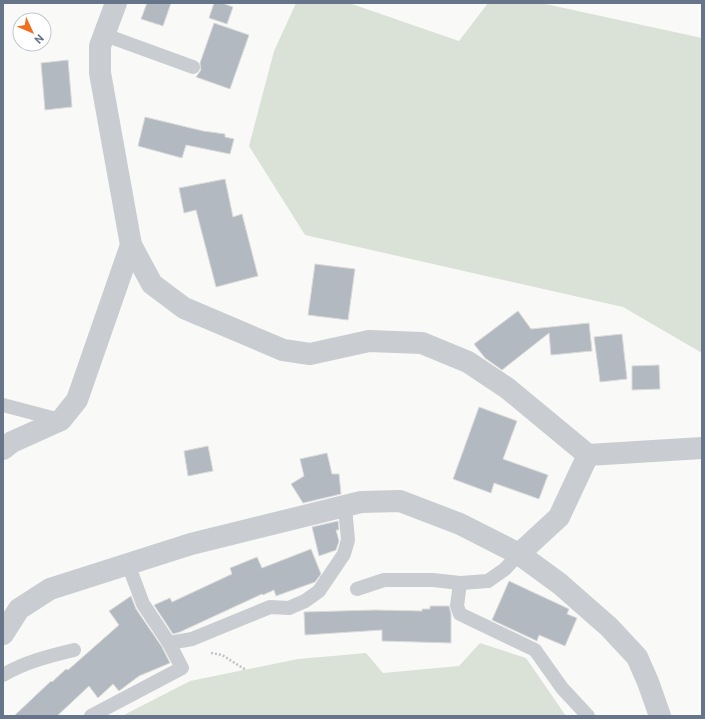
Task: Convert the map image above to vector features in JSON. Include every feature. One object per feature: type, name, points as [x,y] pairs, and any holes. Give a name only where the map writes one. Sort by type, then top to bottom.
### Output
[{"type":"street","points":[[116,3],[100,46],[100,73],[131,245],[152,284],[184,308],[283,350],[310,354],[369,341],[422,343],[468,362],[508,388],[588,455],[702,448]]},
{"type":"street","points":[[3,449],[12,442],[61,420],[76,400],[131,245]]},
{"type":"street","points":[[519,554],[558,517],[588,455]]},
{"type":"street","points":[[3,634],[19,609],[50,589],[191,544],[361,502],[400,501],[460,524],[519,554],[560,584],[609,627],[637,658],[648,682],[660,716]]},
{"type":"lane","points":[[105,35],[193,68]]},
{"type":"lane","points":[[3,405],[61,420]]},
{"type":"lane","points":[[169,643],[192,639],[270,607],[289,608],[305,601],[319,591],[344,554],[348,540],[345,507]]},
{"type":"lane","points":[[357,589],[384,580],[433,580],[460,583],[488,581],[505,569],[519,554]]},
{"type":"lane","points":[[90,716],[182,668],[169,643],[143,604],[128,564]]},
{"type":"lane","points":[[460,583],[458,606],[460,614],[534,650],[562,688],[588,716]]},
{"type":"lane","points":[[3,675],[14,668],[44,657],[74,650]]},
{"type":"shaded area","points":[[296,3],[349,3],[459,41],[488,3],[541,3],[702,38],[702,353],[623,307],[305,235],[249,146],[274,51]]},
{"type":"shaded area","points":[[480,643],[526,658],[566,716],[122,716],[190,681],[298,659],[366,653],[383,673],[459,666]]},
{"type":"building","points":[[147,3],[171,3],[163,26],[141,19]]},
{"type":"building","points":[[214,3],[222,3],[233,7],[227,24],[209,18]]},
{"type":"building","points":[[214,23],[249,35],[230,89],[196,77],[201,70],[200,63]]},
{"type":"building","points":[[68,60],[72,107],[45,110],[41,63]]},
{"type":"building","points":[[145,117],[203,131],[225,134],[225,137],[234,139],[230,154],[186,145],[182,158],[138,146]]},
{"type":"building","points":[[225,179],[233,217],[242,214],[258,276],[216,287],[196,210],[184,213],[179,188]]},
{"type":"building","points":[[315,264],[355,269],[348,320],[308,315]]},
{"type":"building","points":[[518,311],[531,329],[589,323],[592,351],[551,355],[549,333],[502,370],[485,358],[474,344]]},
{"type":"building","points":[[622,334],[627,379],[600,382],[594,337]]},
{"type":"building","points":[[659,365],[660,389],[632,390],[632,366]]},
{"type":"building","points":[[479,407],[517,421],[503,459],[548,475],[539,499],[494,483],[491,493],[453,479]]},
{"type":"building","points":[[208,446],[213,471],[188,476],[184,451]]},
{"type":"building","points":[[327,453],[332,474],[339,474],[341,494],[303,503],[291,484],[304,476],[300,459]]},
{"type":"building","points":[[338,521],[339,530],[336,530],[339,541],[336,550],[319,556],[312,527]]},
{"type":"building","points":[[311,549],[321,574],[315,582],[276,596],[274,590],[263,595],[262,594],[180,632],[173,634],[154,605],[170,598],[172,602],[232,574],[230,568],[257,557],[262,568]]},
{"type":"building","points":[[509,581],[569,609],[567,614],[577,618],[565,646],[539,635],[537,641],[492,620]]},
{"type":"building","points":[[131,596],[136,609],[162,647],[170,663],[139,676],[119,691],[113,684],[98,698],[89,686],[57,716],[14,716],[51,681],[52,682],[66,669],[68,670],[119,625],[109,611]]},
{"type":"building","points":[[430,606],[449,606],[451,614],[451,643],[382,641],[382,630],[305,635],[304,612],[375,610],[422,611],[422,609],[430,609]]}]
